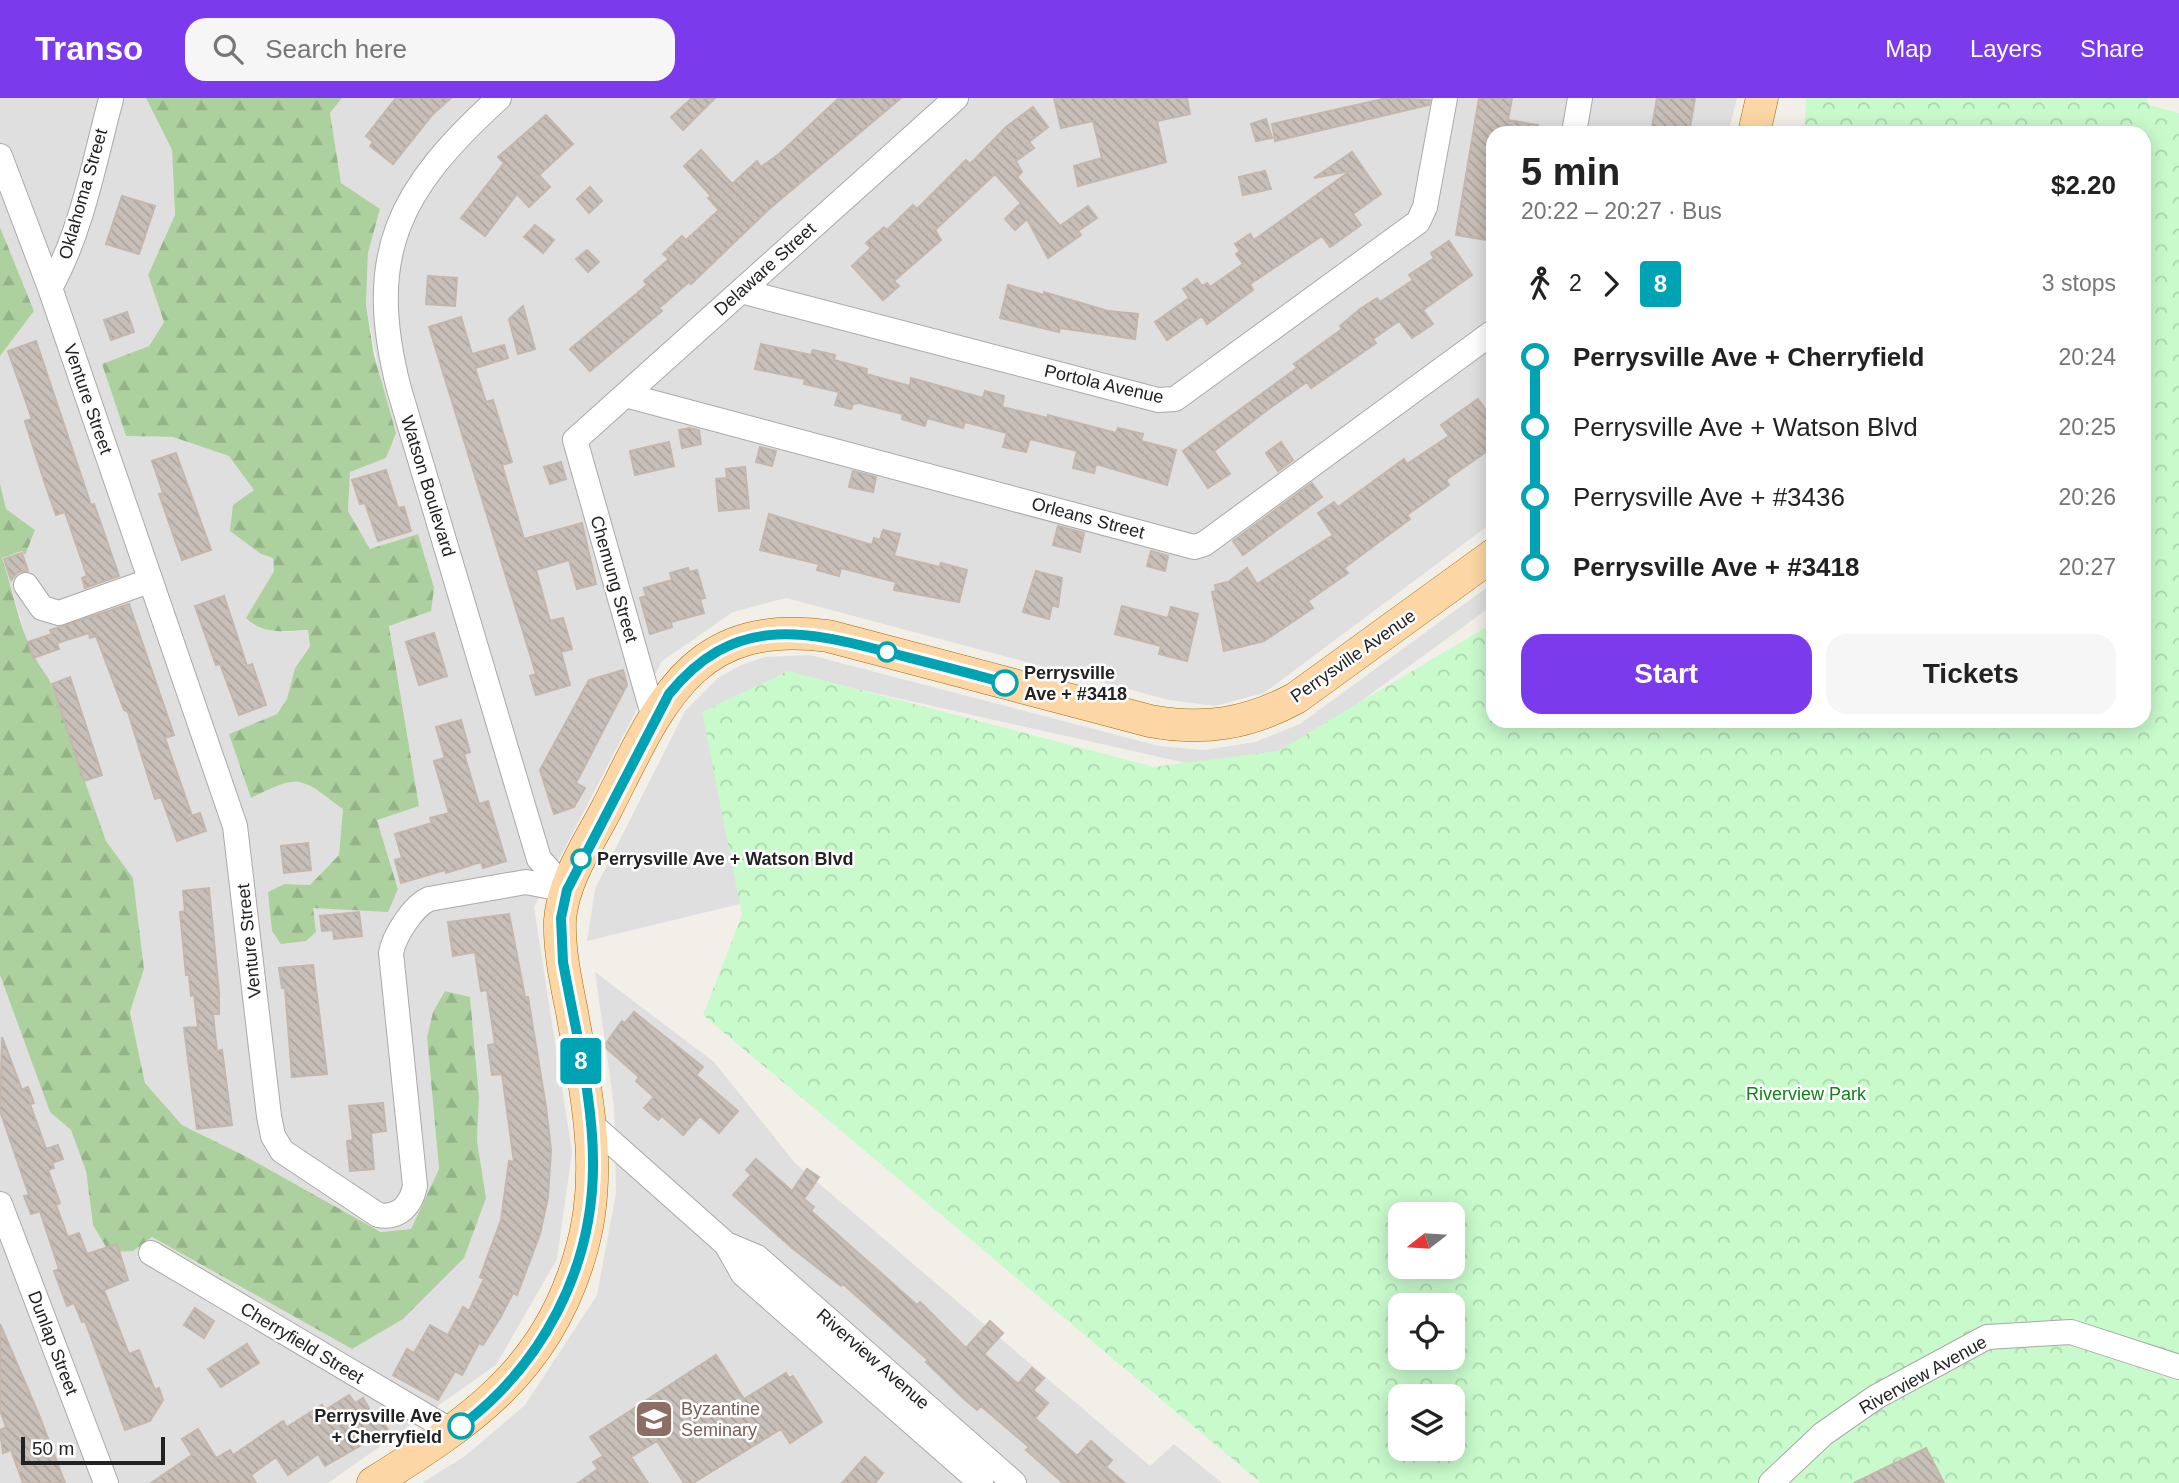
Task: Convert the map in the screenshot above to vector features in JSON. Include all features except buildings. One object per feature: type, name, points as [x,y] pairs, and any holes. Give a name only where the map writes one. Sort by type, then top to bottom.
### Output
[{"type":"main road","points":[[1756,126],[1762,98]]},
{"type":"main road","name":"Perrysville Avenue","points":[[373,1483],[453,1432],[492,1399],[527,1362],[564,1299],[581,1255],[590,1208],[593,1168],[591,1124],[561,947],[561,918],[567,890],[654,718],[679,681],[713,653],[753,636],[789,632],[828,636],[1150,721],[1188,726],[1242,722],[1269,713],[1305,692],[1486,560]]},
{"type":"street","name":"Watson Boulevard","points":[[499,98],[452,143],[413,194],[393,242],[385,289],[386,315],[399,388],[539,859],[544,869],[567,890]]},
{"type":"street","name":"Delaware Street","points":[[575,440],[956,98]]},
{"type":"street","name":"Portola Avenue","points":[[741,291],[1158,400],[1175,399],[1418,222],[1425,207],[1445,98]]},
{"type":"street","points":[[1575,126],[1580,98]]},
{"type":"street","name":"Oklahoma Street","points":[[50,288],[73,238],[111,99]]},
{"type":"street","name":"Venture Street","points":[[0,156],[50,288],[235,827],[271,1128],[288,1157],[378,1214],[393,1216],[401,1212],[415,1186],[391,953],[395,941],[418,906],[429,899],[526,882],[567,890]]},
{"type":"street","name":"Orleans Street","points":[[625,395],[1199,546],[1486,337]]},
{"type":"street","name":"Chemung Street","points":[[575,440],[654,718]]},
{"type":"street","points":[[26,585],[42,608],[59,613],[149,582]]},
{"type":"street","name":"Riverview Avenue","points":[[591,1124],[726,1244],[743,1274],[981,1483]]},
{"type":"street","name":"Dunlap Street","points":[[0,1203],[106,1483]]},
{"type":"street","name":"Riverview Avenue","points":[[726,1244],[757,1257],[1014,1483]]},
{"type":"street","name":"Cherryfield Street","points":[[151,1253],[453,1432]]},
{"type":"street","name":"Riverview Avenue","points":[[1771,1483],[1823,1434],[1876,1397],[1987,1336],[2071,1332],[2179,1367]]},
{"type":"shaded area","points":[[0,98],[146,98],[172,150],[175,215],[148,275],[164,322],[149,346],[102,364],[126,436],[173,437],[230,456],[254,490],[261,554],[273,558],[274,571],[261,593],[282,632],[308,630],[310,645],[295,668],[287,700],[277,714],[230,734],[286,781],[305,783],[344,809],[339,855],[310,885],[285,884],[313,908],[398,888],[377,819],[419,806],[389,625],[431,611],[370,549],[348,511],[350,472],[386,458],[381,382],[366,305],[368,253],[380,210],[341,183],[330,113],[342,98],[1737,98],[1730,126],[1486,126],[1486,527],[1264,693],[1215,706],[1169,700],[786,598],[733,612],[662,661],[534,907],[572,1152],[557,1259],[496,1365],[328,1483],[0,1483],[0,975],[50,1112],[71,1130],[86,1171],[93,1225],[133,1251],[152,1237],[352,1349],[486,1197],[477,1140],[479,1097],[470,997],[445,991],[433,1012],[427,1037],[439,1169],[411,1229],[382,1232],[245,1156],[182,1125],[145,1083],[130,1012],[144,969],[133,879],[106,841],[49,679],[32,657],[2,558],[22,551],[25,554],[6,509],[0,483],[0,356],[34,311],[0,227]]},
{"type":"shaded area","points":[[1486,588],[1486,610],[1283,758],[1186,763],[835,684],[744,903],[587,941],[595,889],[685,711],[718,678],[739,666],[765,657],[810,655],[1159,746],[1205,750],[1255,742],[1300,724]]},
{"type":"shaded area","points":[[595,972],[714,1062],[795,1163],[1150,1466],[1174,1444],[1222,1483],[422,1483],[465,1456],[525,1405],[597,1295],[616,1193],[614,1106]]},
{"type":"green space","points":[[146,98],[342,98],[330,113],[341,183],[380,209],[368,253],[366,305],[374,355],[396,433],[386,458],[350,472],[348,511],[370,549],[418,534],[434,588],[431,611],[389,626],[419,806],[377,820],[398,889],[388,912],[313,908],[316,932],[306,941],[281,944],[272,931],[268,892],[285,884],[310,885],[339,855],[343,809],[317,790],[299,782],[280,785],[251,798],[229,734],[277,714],[287,699],[295,668],[310,646],[308,630],[267,630],[246,618],[274,571],[273,558],[261,554],[230,531],[233,505],[254,490],[229,456],[173,437],[126,436],[102,364],[149,346],[164,322],[148,275],[175,215],[172,150]]},
{"type":"green space","name":"Riverview Park","points":[[1806,98],[2147,98],[2149,105],[2179,113],[2179,1483],[1261,1483],[703,1015],[742,915],[702,712],[788,671],[1154,767],[1278,751],[1486,627],[1486,728],[2151,728],[2151,126],[1804,126]]},
{"type":"green space","points":[[0,227],[34,311],[0,356]]},
{"type":"green space","points":[[0,483],[6,509],[35,530],[25,555],[22,551],[2,558],[25,636],[49,679],[106,841],[133,878],[144,969],[130,1012],[145,1083],[182,1125],[245,1156],[381,1232],[411,1229],[439,1169],[427,1037],[433,1012],[445,991],[470,997],[479,1097],[477,1140],[486,1198],[464,1258],[403,1319],[352,1349],[152,1237],[133,1251],[109,1252],[93,1225],[86,1171],[71,1130],[50,1112],[0,975]]},
{"type":"bus line","name":"8","points":[[461,1426],[492,1399],[527,1362],[564,1299],[581,1255],[590,1208],[593,1146],[563,962],[560,932],[563,904],[577,866],[669,694],[689,671],[713,653],[753,636],[782,632],[828,636],[1005,683]]},
{"type":"place","name":"Perrysville Ave + #3418","points":[[1005,683]]},
{"type":"place","name":"Perrysville Ave + Watson Blvd","points":[[581,859]]},
{"type":"place","name":"Byzantine Seminary","points":[[654,1419]]},
{"type":"place","name":"Perrysville Ave + Cherryfield","points":[[461,1426]]}]
